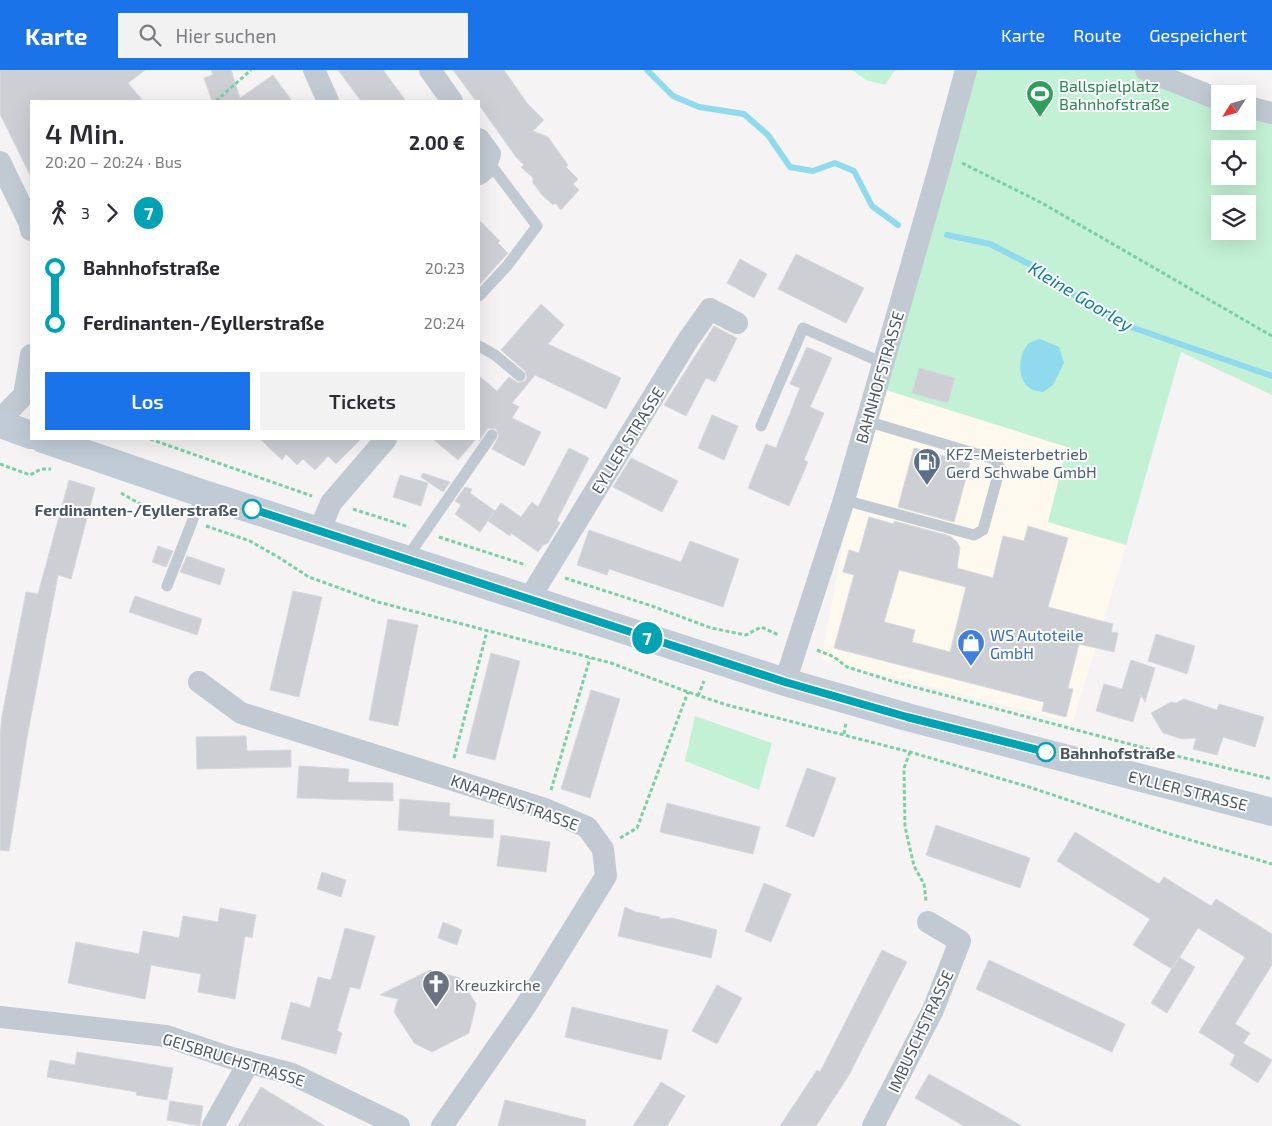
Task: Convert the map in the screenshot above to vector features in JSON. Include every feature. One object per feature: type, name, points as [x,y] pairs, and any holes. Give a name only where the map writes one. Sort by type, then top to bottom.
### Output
[{"type":"main road","points":[[0,424],[30,435]]},
{"type":"main road","name":"EYLLER STRASSE","points":[[46,440],[201,493],[785,682],[907,717],[1272,812]]},
{"type":"street","points":[[430,70],[451,100]]},
{"type":"street","name":"BAHNHOFSTRASSE","points":[[785,682],[844,500],[966,70]]},
{"type":"street","points":[[1146,70],[1211,96]]},
{"type":"street","points":[[315,71],[328,100]]},
{"type":"street","points":[[1256,109],[1272,113]]},
{"type":"street","points":[[480,140],[490,154],[483,168]]},
{"type":"street","points":[[0,162],[30,226]]},
{"type":"street","name":"EYLLER STRASSE","points":[[529,599],[688,340],[710,309],[737,323]]},
{"type":"street","points":[[0,420],[24,395],[30,360]]},
{"type":"street","points":[[319,531],[331,503],[385,440]]},
{"type":"street","name":"KNAPPENSTRASSE","points":[[198,682],[241,713],[545,809],[587,827],[603,849],[606,876],[525,1007],[442,1126]]},
{"type":"street","name":"IMBUSCHSTRASSE","points":[[873,1126],[933,1010],[960,941],[928,922]]},
{"type":"street","name":"GEISBRUCHSTRASSE","points":[[0,1017],[166,1036],[292,1074],[399,1126]]},
{"type":"street","points":[[213,1126],[249,1062]]},
{"type":"lane","points":[[480,295],[538,226],[483,168]]},
{"type":"lane","points":[[761,426],[802,328],[883,363]]},
{"type":"lane","points":[[480,347],[495,355],[520,376]]},
{"type":"lane","points":[[844,500],[974,535],[984,530],[1000,468],[994,459],[866,420]]},
{"type":"lane","points":[[406,559],[492,435]]},
{"type":"lane","points":[[168,586],[201,493]]},
{"type":"path","points":[[217,100],[251,70]]},
{"type":"path","points":[[943,153],[1040,202],[1272,336]]},
{"type":"path","points":[[153,440],[331,503],[652,606],[711,628],[746,635],[761,627],[834,657],[848,667],[895,682],[1156,752],[1272,779]]},
{"type":"path","points":[[0,464],[30,474],[41,469],[53,469]]},
{"type":"path","points":[[113,488],[142,505],[250,541],[309,578],[378,602],[612,663],[727,705],[910,752],[1030,787],[1170,834],[1272,864]]},
{"type":"path","points":[[449,778],[487,631]]},
{"type":"path","points":[[545,809],[590,658]]},
{"type":"path","points":[[603,849],[637,828],[688,692]]},
{"type":"path","points":[[910,752],[904,768],[905,827],[914,866],[924,884],[928,922]]},
{"type":"shaded area","points":[[876,387],[1067,447],[1049,522],[1126,545],[1073,723],[821,660],[866,421]]},
{"type":"green space","points":[[852,70],[895,70],[885,85],[866,80]]},
{"type":"green space","points":[[966,70],[1146,70],[1211,96],[1211,130],[1256,130],[1256,109],[1272,113],[1272,395],[1181,352],[1126,545],[1048,522],[1067,447],[876,387]]},
{"type":"green space","points":[[695,716],[772,743],[759,790],[685,761]]},
{"type":"water","points":[[1040,339],[1059,347],[1064,363],[1053,385],[1043,392],[1032,390],[1026,385],[1020,367],[1025,348],[1030,342]]},
{"type":"building","points":[[0,70],[145,70],[128,83],[142,100],[30,100],[30,175],[0,114]]},
{"type":"building","points":[[211,70],[231,70],[240,98],[273,75],[291,100],[212,100],[204,78],[213,75]]},
{"type":"building","points":[[338,70],[383,70],[405,100],[360,100]]},
{"type":"building","points":[[453,70],[504,70],[527,103],[544,120],[533,131],[548,137],[568,165],[566,167],[578,179],[573,184],[579,190],[561,210],[555,203],[553,205],[542,195],[533,183],[533,178],[521,167],[524,165],[516,157],[480,106],[480,100],[475,100]]},
{"type":"building","points":[[480,221],[500,241],[498,243],[508,253],[480,284]]},
{"type":"building","points":[[796,254],[864,288],[846,323],[778,289]]},
{"type":"building","points":[[740,259],[767,274],[754,298],[727,283]]},
{"type":"building","points":[[541,304],[564,325],[548,344],[621,378],[606,409],[535,375],[512,403],[519,407],[512,418],[541,432],[524,466],[492,449],[499,436],[496,429],[488,428],[480,440],[480,377],[497,391],[509,377],[518,383],[525,381],[527,377],[525,371],[501,350]]},
{"type":"building","points":[[714,326],[737,338],[715,382],[706,378],[686,416],[664,405]]},
{"type":"building","points":[[807,347],[832,358],[810,407],[824,413],[804,460],[808,462],[789,506],[748,488],[766,444],[776,448],[800,388],[790,384]]},
{"type":"building","points":[[919,368],[955,378],[948,403],[912,393]]},
{"type":"building","points":[[712,415],[738,426],[724,460],[698,448]]},
{"type":"building","points":[[261,440],[360,440],[336,464],[328,456],[315,470],[303,459],[297,465],[286,454],[282,460]]},
{"type":"building","points":[[434,440],[475,440],[458,460]]},
{"type":"building","points":[[569,448],[589,458],[557,520],[560,523],[548,543],[543,545],[538,552],[511,533],[510,536],[488,521],[501,503],[521,517],[532,502],[538,507]]},
{"type":"building","points":[[914,448],[970,463],[954,522],[898,507]]},
{"type":"building","points":[[631,458],[678,481],[662,512],[613,487]]},
{"type":"building","points":[[423,473],[450,482],[443,492],[421,477]]},
{"type":"building","points":[[400,475],[428,483],[421,506],[393,497]]},
{"type":"building","points":[[69,480],[95,488],[71,579],[58,575],[28,732],[9,851],[0,850],[0,736],[2,716],[26,592],[38,594]]},
{"type":"building","points":[[465,487],[472,489],[470,493],[495,511],[480,532],[455,514],[461,505],[455,501]]},
{"type":"building","points":[[869,517],[894,524],[894,521],[950,536],[957,542],[960,548],[957,568],[993,578],[1003,536],[1024,541],[1028,526],[1068,538],[1048,607],[1113,624],[1111,632],[1118,633],[1114,652],[1079,644],[1068,688],[1073,689],[1066,717],[1042,711],[1044,702],[834,648],[854,575],[843,572],[849,550],[859,553]],"holes":[[[899,570],[966,587],[950,652],[912,642],[915,630],[884,622]]]},
{"type":"building","points":[[589,530],[681,562],[690,541],[739,559],[723,607],[609,569],[607,575],[577,565]]},
{"type":"building","points":[[158,546],[173,551],[166,567],[152,562]]},
{"type":"building","points":[[187,556],[225,569],[220,585],[180,572]]},
{"type":"building","points":[[293,591],[322,597],[299,697],[270,690]]},
{"type":"building","points":[[135,596],[202,619],[197,635],[129,612]]},
{"type":"building","points":[[388,619],[418,625],[398,726],[369,720]]},
{"type":"building","points":[[1156,634],[1195,646],[1187,674],[1148,661]]},
{"type":"building","points":[[491,653],[520,661],[495,760],[466,753]]},
{"type":"building","points":[[1131,660],[1155,668],[1145,702],[1141,695],[1133,722],[1096,711],[1104,684],[1122,689]]},
{"type":"building","points":[[591,690],[620,699],[590,798],[561,789]]},
{"type":"building","points":[[1184,699],[1217,710],[1219,704],[1264,717],[1255,747],[1223,737],[1217,755],[1193,749],[1196,738],[1182,739],[1163,733],[1151,713],[1171,702],[1176,703]]},
{"type":"building","points":[[246,736],[247,751],[291,750],[291,767],[197,769],[196,737]]},
{"type":"building","points":[[299,766],[349,769],[348,782],[393,783],[393,801],[297,798]]},
{"type":"building","points":[[807,768],[836,778],[814,837],[786,826]]},
{"type":"building","points":[[400,799],[450,803],[449,816],[494,820],[493,838],[398,830]]},
{"type":"building","points":[[667,803],[760,827],[753,854],[660,832]]},
{"type":"building","points":[[936,825],[1030,858],[1020,888],[926,855]]},
{"type":"building","points":[[1075,832],[1159,884],[1164,877],[1211,906],[1216,899],[1272,934],[1272,965],[1235,1024],[1250,1033],[1243,1043],[1272,1060],[1258,1083],[1230,1065],[1235,1055],[1199,1032],[1245,957],[1198,928],[1172,969],[1133,945],[1150,919],[1057,861]]},
{"type":"building","points":[[501,835],[550,842],[546,872],[497,866]]},
{"type":"building","points":[[322,872],[346,880],[341,897],[317,889]]},
{"type":"building","points":[[764,883],[791,894],[771,942],[745,931]]},
{"type":"building","points":[[625,907],[636,912],[660,917],[659,919],[672,918],[717,930],[711,958],[618,936]]},
{"type":"building","points":[[220,908],[256,915],[252,938],[245,936],[235,999],[198,992],[201,974],[151,965],[145,999],[68,983],[76,942],[139,954],[143,931],[179,938],[183,916],[218,922]]},
{"type":"building","points":[[443,922],[462,930],[457,945],[438,938]]},
{"type":"building","points":[[345,928],[375,936],[360,989],[350,987],[337,1031],[342,1033],[336,1054],[281,1039],[291,1002],[310,1008],[318,977],[331,980]]},
{"type":"building","points":[[882,950],[907,962],[849,1075],[816,1126],[780,1126],[817,1070],[820,1072]]},
{"type":"building","points":[[1179,957],[1195,967],[1167,1013],[1151,1003]]},
{"type":"building","points":[[989,960],[1125,1024],[1112,1052],[976,989]]},
{"type":"building","name":"Kreuzkirche","points":[[430,970],[460,978],[476,1004],[469,1033],[432,1052],[414,1043],[394,1012],[398,999],[380,995]]},
{"type":"building","points":[[717,985],[742,998],[717,1044],[692,1031]]},
{"type":"building","points":[[572,1007],[668,1030],[661,1060],[565,1037]]},
{"type":"building","points":[[77,1052],[173,1068],[167,1100],[136,1095],[137,1092],[47,1077],[50,1060],[75,1065]]},
{"type":"building","points":[[929,1074],[1022,1126],[964,1126],[915,1098]]},
{"type":"building","points":[[661,1082],[685,1096],[667,1126],[633,1126]]},
{"type":"building","points":[[261,1087],[325,1126],[238,1126]]},
{"type":"building","points":[[505,1100],[586,1120],[585,1126],[498,1126]]},
{"type":"building","points":[[170,1101],[203,1106],[200,1126],[167,1120]]},
{"type":"waterway","name":"Kleine Goorley","points":[[647,70],[673,96],[699,107],[744,114],[768,135],[790,167],[813,171],[835,163],[854,171],[872,206],[898,225]]},
{"type":"waterway","name":"Kleine Goorley","points":[[947,235],[990,244],[1035,267],[1080,299],[1128,326],[1272,376]]},
{"type":"bus line","name":"7","points":[[252,509],[712,660],[907,717],[1046,752]]},
{"type":"place","name":"Ballspielplatz Bahnhofstraße","points":[[1040,118]]},
{"type":"place","name":"KFZ-Meisterbetrieb Gerd Schwabe GmbH","points":[[927,486]]},
{"type":"place","name":"Ferdinanten-/Eyllerstraße","points":[[252,509]]},
{"type":"place","name":"WS Autoteile GmbH","points":[[971,667]]},
{"type":"place","name":"Bahnhofstraße","points":[[1046,752]]},
{"type":"place","name":"Kreuzkirche","points":[[436,1008]]}]
